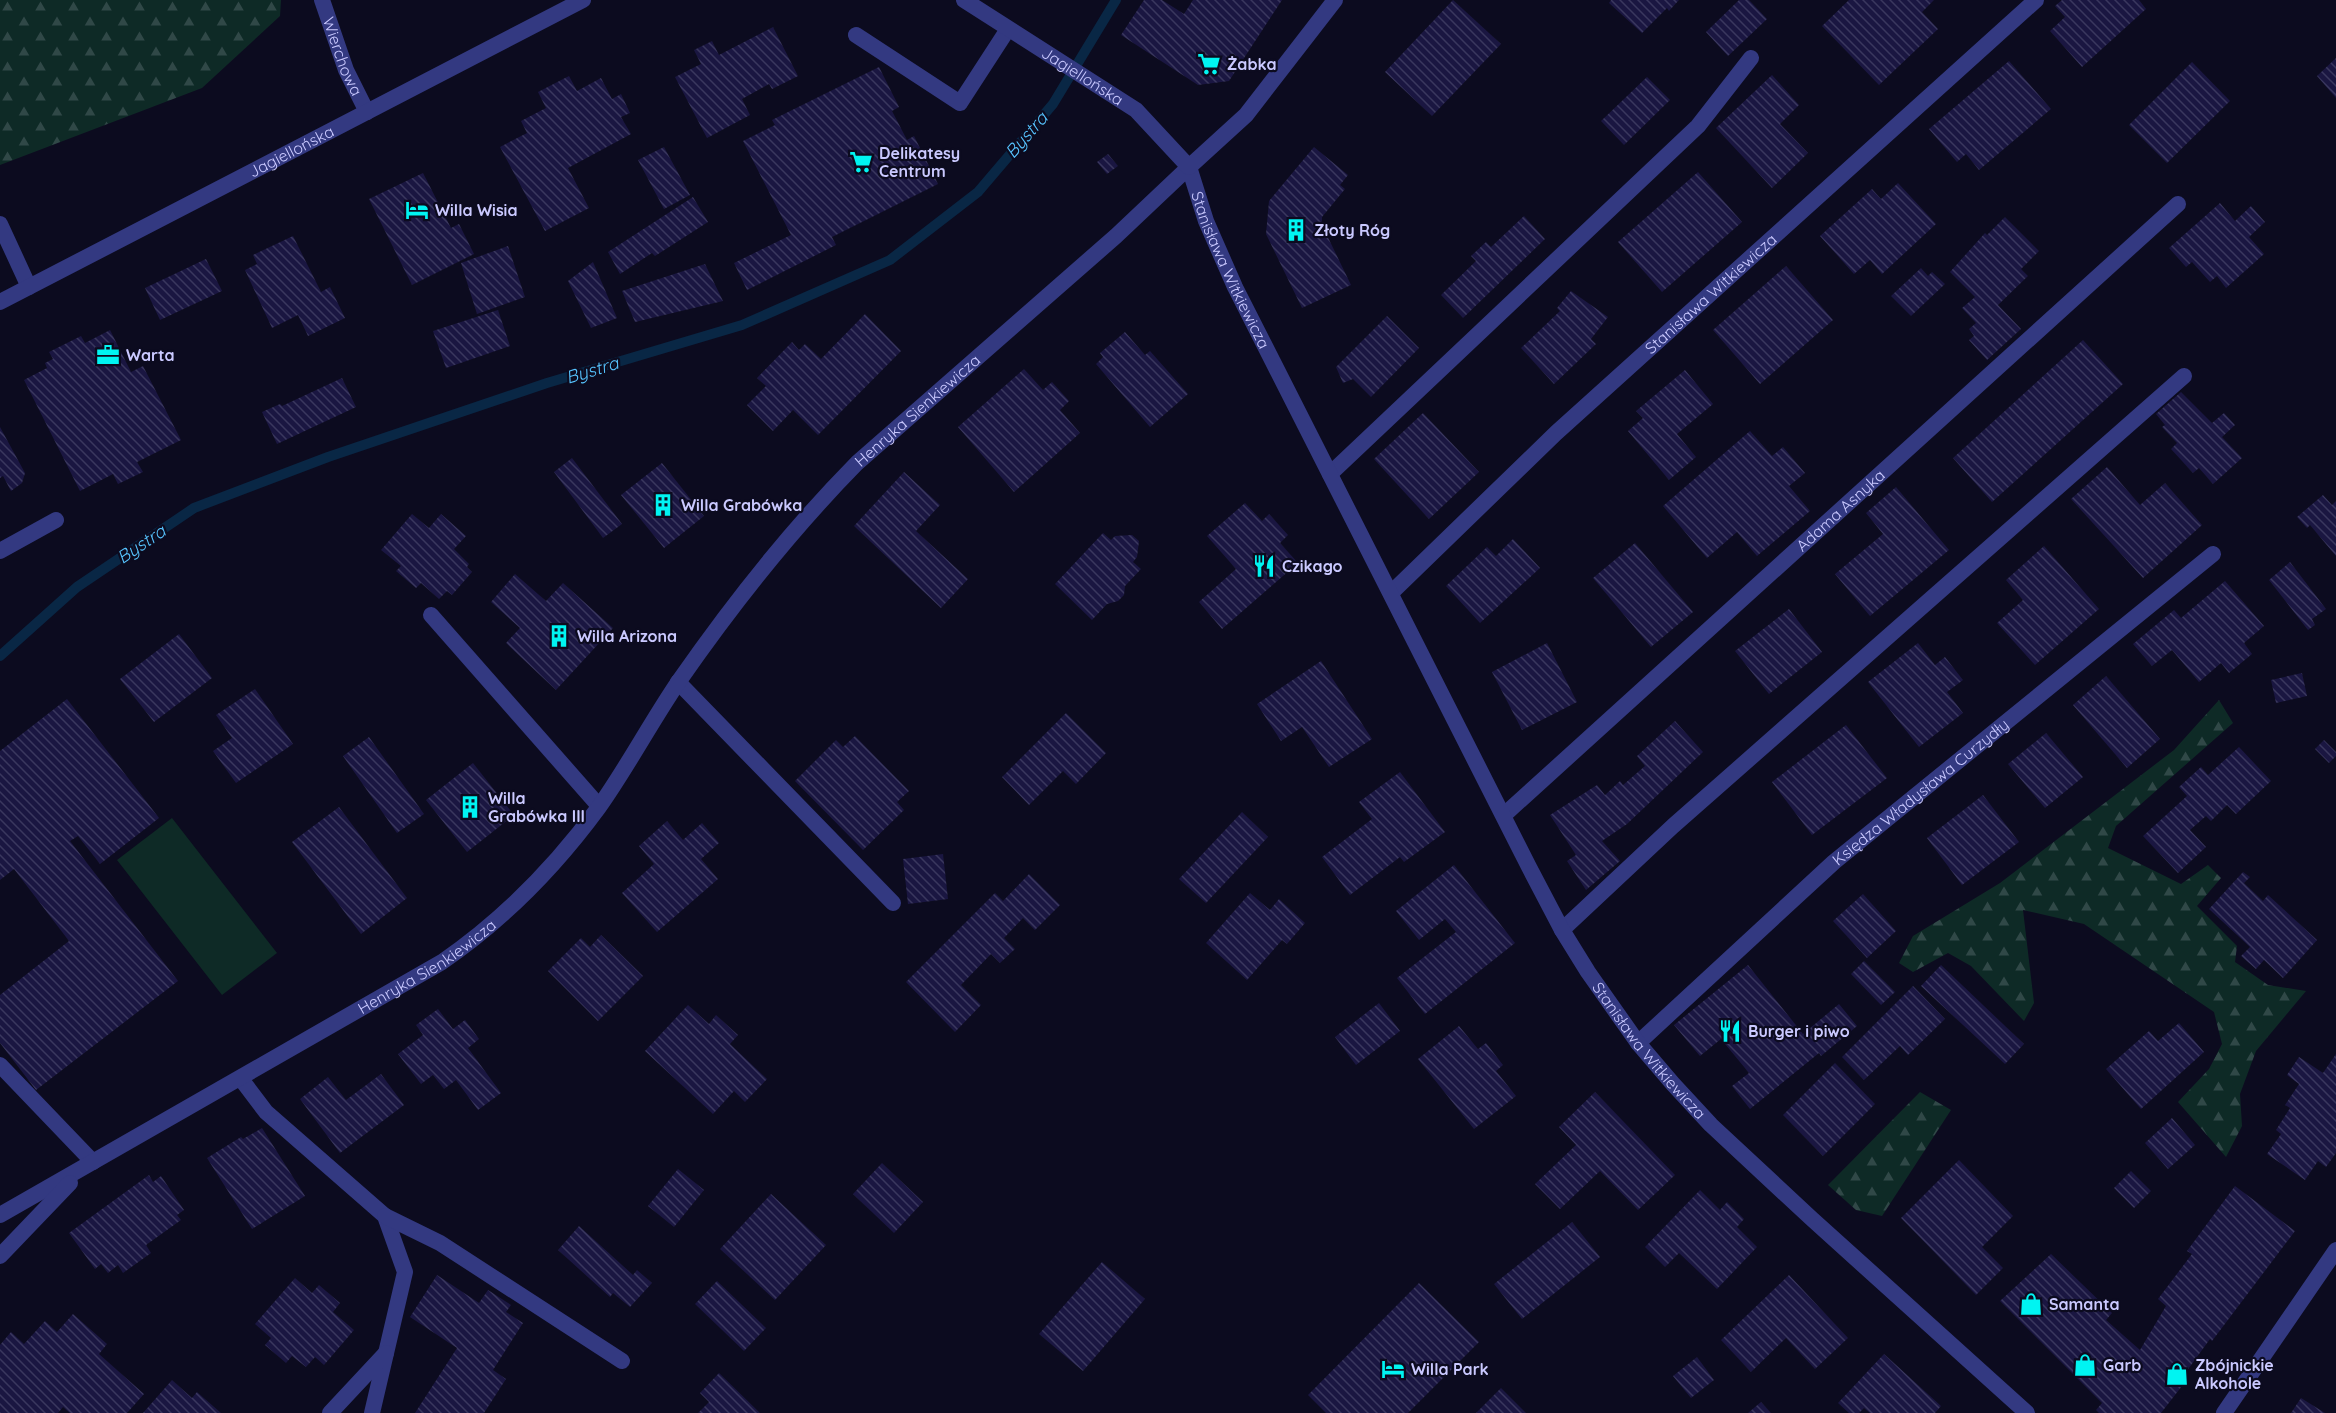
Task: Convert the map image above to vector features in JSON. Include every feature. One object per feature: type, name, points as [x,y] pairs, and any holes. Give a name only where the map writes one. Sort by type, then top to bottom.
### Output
[{"type":"street","name":"Wierchowa","points":[[322,0],[346,70],[367,112]]},
{"type":"street","name":"Jagiellońska","points":[[0,302],[583,0]]},
{"type":"street","name":"Jagiellońska","points":[[964,0],[1137,110],[1189,167]]},
{"type":"street","name":"Henryka Sienkiewicza","points":[[0,1215],[442,963],[503,915],[555,863],[599,806],[678,682],[748,586],[789,535],[856,463],[1116,236],[1246,115],[1335,0]]},
{"type":"street","name":"Stanisława Witkiewicza","points":[[1391,593],[1556,433],[2036,0]]},
{"type":"street","points":[[856,34],[960,103],[1008,29]]},
{"type":"street","points":[[1330,474],[1698,126],[1751,58]]},
{"type":"street","name":"Stanisława Witkiewicza","points":[[1189,167],[1206,221],[1235,287],[1562,930],[1588,972],[1638,1043],[1711,1125],[2028,1413]]},
{"type":"street","name":"Adama Asnyka","points":[[1504,815],[2178,204]]},
{"type":"street","points":[[0,224],[29,287]]},
{"type":"street","points":[[1562,930],[1682,818],[2184,376]]},
{"type":"street","points":[[0,550],[56,520]]},
{"type":"street","name":"Księdza Władysława Curzydły","points":[[1638,1043],[1834,862],[2213,554]]},
{"type":"street","points":[[431,615],[599,806]]},
{"type":"street","points":[[678,682],[893,903]]},
{"type":"street","points":[[0,1065],[93,1162]]},
{"type":"street","points":[[241,1079],[266,1112],[385,1216],[440,1243],[622,1361]]},
{"type":"street","name":"Henryka Sienkiewicza","points":[[0,1256],[56,1196],[93,1162]]},
{"type":"street","points":[[372,1413],[405,1272],[385,1216]]},
{"type":"street","points":[[2224,1413],[2336,1250]]},
{"type":"street","points":[[330,1413],[387,1353]]},
{"type":"green space","points":[[0,0],[281,0],[280,16],[202,88],[0,165]]},
{"type":"green space","points":[[2219,700],[2233,723],[2116,826],[2108,848],[2181,884],[2208,865],[2221,878],[2197,906],[2237,946],[2235,962],[2268,985],[2306,991],[2256,1051],[2240,1094],[2242,1126],[2226,1157],[2178,1102],[2209,1069],[2222,1044],[2214,1012],[2084,924],[2023,910],[2034,1003],[2024,1021],[1971,966],[1948,953],[1913,972],[1899,963],[1913,936],[2000,883],[2174,750]]},
{"type":"green space","points":[[172,818],[277,953],[222,995],[117,860]]},
{"type":"green space","points":[[1920,1092],[1951,1110],[1882,1216],[1856,1210],[1828,1185]]},
{"type":"building","points":[[1144,0],[1162,0],[1184,14],[1193,0],[1282,0],[1229,81],[1198,85],[1121,35]]},
{"type":"building","points":[[1453,0],[1501,44],[1432,116],[1385,72]]},
{"type":"building","points":[[1611,0],[1679,0],[1669,11],[1667,8],[1642,33],[1609,3]]},
{"type":"building","points":[[1739,0],[1749,0],[1767,19],[1728,56],[1706,32]]},
{"type":"building","points":[[1849,0],[1934,0],[1922,12],[1938,29],[1879,85],[1822,26]]},
{"type":"building","points":[[2062,0],[2139,0],[2146,9],[2082,67],[2050,31],[2065,17],[2055,6]]},
{"type":"building","points":[[773,27],[798,76],[772,89],[769,84],[742,99],[750,115],[707,138],[675,77],[701,64],[694,50],[712,41],[719,55]]},
{"type":"building","points":[[2336,58],[2336,98],[2317,76]]},
{"type":"building","points":[[2009,61],[2051,109],[1979,170],[1966,154],[1957,162],[1929,129]]},
{"type":"building","points":[[2192,62],[2230,101],[2167,163],[2129,125]]},
{"type":"building","name":"Delikatesy Centrum","points":[[879,67],[899,107],[892,111],[907,140],[914,136],[938,184],[832,237],[836,245],[747,290],[734,263],[791,235],[743,141],[775,125],[772,120]]},
{"type":"building","points":[[1772,75],[1799,105],[1780,124],[1808,153],[1772,188],[1716,128]]},
{"type":"building","points":[[569,76],[577,91],[601,78],[612,99],[621,94],[630,113],[621,117],[631,134],[568,168],[589,208],[545,231],[500,147],[527,133],[521,121],[546,108],[538,92]]},
{"type":"building","points":[[1647,77],[1670,100],[1624,145],[1601,121]]},
{"type":"building","points":[[664,147],[690,195],[664,209],[638,160]]},
{"type":"building","name":"Złoty Róg","points":[[1314,147],[1348,175],[1340,185],[1345,189],[1322,217],[1322,225],[1351,285],[1302,308],[1266,234],[1269,201]]},
{"type":"building","points":[[1108,154],[1118,166],[1107,174],[1097,162]]},
{"type":"building","points":[[1698,172],[1742,222],[1662,292],[1618,242]]},
{"type":"building","points":[[423,173],[451,228],[459,224],[474,254],[412,285],[369,199]]},
{"type":"building","points":[[1898,183],[1936,224],[1882,274],[1870,260],[1854,274],[1820,236],[1872,189],[1881,199]]},
{"type":"building","points":[[693,197],[708,222],[655,256],[652,253],[620,274],[608,252]]},
{"type":"building","points":[[2220,203],[2235,221],[2251,206],[2265,222],[2249,237],[2264,254],[2226,288],[2217,276],[2210,282],[2192,262],[2186,267],[2169,248]]},
{"type":"building","points":[[1524,216],[1545,239],[1463,318],[1441,295],[1476,261],[1471,256],[1486,242],[1491,247]]},
{"type":"building","points":[[2005,217],[2039,251],[2021,269],[2028,276],[1998,305],[2021,329],[1987,360],[1969,340],[1974,336],[1969,329],[1976,323],[1962,308],[1975,297],[1950,272],[1985,233],[1987,235]]},
{"type":"building","points":[[293,236],[321,292],[330,287],[345,318],[308,336],[298,315],[272,328],[245,270],[257,264],[253,255]]},
{"type":"building","points":[[508,246],[525,297],[477,314],[461,263]]},
{"type":"building","points":[[206,259],[222,291],[160,320],[145,288]]},
{"type":"building","points":[[593,262],[617,318],[591,328],[568,281]]},
{"type":"building","points":[[705,264],[723,301],[635,322],[622,291]]},
{"type":"building","points":[[1786,266],[1833,320],[1760,384],[1713,330]]},
{"type":"building","points":[[1921,268],[1928,276],[1932,272],[1945,284],[1911,316],[1891,296]]},
{"type":"building","points":[[1571,291],[1608,317],[1591,339],[1596,344],[1554,384],[1521,348],[1560,311],[1557,308]]},
{"type":"building","points":[[498,310],[510,346],[446,368],[433,331]]},
{"type":"building","points":[[865,314],[901,351],[818,435],[793,410],[773,431],[747,405],[766,386],[757,378],[792,342],[799,350],[805,344],[821,359]]},
{"type":"building","points":[[1387,316],[1419,348],[1371,397],[1353,379],[1343,383],[1336,367]]},
{"type":"building","points":[[110,330],[131,372],[143,366],[181,440],[137,462],[143,472],[118,484],[113,474],[80,491],[24,380],[47,368],[45,363],[53,359],[49,352],[81,336],[85,343]]},
{"type":"building","points":[[1125,332],[1145,355],[1150,351],[1188,394],[1150,427],[1096,364],[1103,357],[1100,353]]},
{"type":"building","points":[[2083,340],[2123,384],[1992,502],[1953,458]]},
{"type":"building","points":[[1024,369],[1043,390],[1052,382],[1069,401],[1060,410],[1080,433],[1014,492],[958,427]]},
{"type":"building","points":[[1685,370],[1713,404],[1677,434],[1696,457],[1669,480],[1628,431],[1643,418],[1636,411]]},
{"type":"building","points":[[342,378],[356,407],[277,444],[262,412],[280,404],[282,406]]},
{"type":"building","points":[[2181,392],[2212,423],[2224,413],[2235,425],[2222,437],[2242,458],[2213,484],[2199,468],[2193,473],[2171,449],[2177,443],[2162,427],[2165,425],[2156,414]]},
{"type":"building","points":[[1423,413],[1479,472],[1429,519],[1374,459]]},
{"type":"building","points":[[0,427],[25,473],[22,483],[11,491],[3,476],[0,478]]},
{"type":"building","points":[[1750,431],[1772,456],[1783,447],[1805,473],[1789,486],[1810,511],[1757,556],[1737,532],[1707,558],[1663,506]]},
{"type":"building","points":[[572,458],[622,524],[603,538],[554,472]]},
{"type":"building","name":"Willa Grabówka","points":[[662,463],[704,516],[664,548],[621,495]]},
{"type":"building","points":[[2107,467],[2140,505],[2165,483],[2202,525],[2143,578],[2071,499]]},
{"type":"building","points":[[904,472],[940,505],[916,531],[968,579],[941,608],[854,526]]},
{"type":"building","points":[[1896,487],[1949,550],[1870,616],[1835,574],[1883,534],[1866,513]]},
{"type":"building","points":[[2323,495],[2332,505],[2336,501],[2336,556],[2310,525],[2307,528],[2297,517]]},
{"type":"building","name":"Czikago","points":[[1245,503],[1262,521],[1269,514],[1288,535],[1280,543],[1298,563],[1222,629],[1199,602],[1236,569],[1207,536]]},
{"type":"building","points":[[412,514],[429,528],[441,514],[466,536],[454,549],[469,564],[467,567],[472,572],[452,595],[447,591],[439,599],[421,583],[416,588],[396,571],[401,566],[381,550]]},
{"type":"building","points":[[1103,533],[1111,540],[1115,536],[1132,535],[1139,541],[1137,557],[1133,562],[1141,569],[1125,586],[1124,595],[1118,601],[1107,604],[1092,620],[1055,584]]},
{"type":"building","points":[[1513,539],[1540,568],[1480,623],[1446,586],[1487,547],[1496,556]]},
{"type":"building","points":[[1635,543],[1693,612],[1651,647],[1593,578]]},
{"type":"building","points":[[2044,546],[2099,609],[2035,665],[1997,623],[2023,600],[2006,580]]},
{"type":"building","points":[[2290,562],[2326,609],[2312,619],[2315,625],[2308,630],[2269,580]]},
{"type":"building","name":"Willa Arizona","points":[[515,574],[546,601],[563,583],[613,628],[556,690],[506,643],[520,628],[491,602]]},
{"type":"building","points":[[2225,581],[2264,626],[2244,643],[2252,654],[2229,673],[2221,663],[2199,682],[2172,650],[2152,666],[2133,644],[2174,610],[2181,618]]},
{"type":"building","points":[[1789,609],[1822,652],[1769,694],[1735,651]]},
{"type":"building","points":[[179,634],[212,678],[154,722],[120,679]]},
{"type":"building","points":[[1547,643],[1577,702],[1522,730],[1492,672]]},
{"type":"building","points":[[1918,643],[1935,665],[1945,657],[1963,680],[1947,692],[1963,713],[1919,747],[1868,682]]},
{"type":"building","points":[[1321,661],[1372,739],[1329,767],[1302,727],[1281,741],[1257,704]]},
{"type":"building","points":[[2302,673],[2307,696],[2276,703],[2271,680]]},
{"type":"building","points":[[2106,676],[2160,739],[2127,768],[2073,705]]},
{"type":"building","points":[[255,689],[293,744],[236,783],[213,751],[232,738],[216,715]]},
{"type":"building","points":[[67,699],[159,818],[100,864],[78,836],[70,841],[178,981],[36,1090],[0,1043],[0,995],[69,941],[14,869],[0,880],[0,751]]},
{"type":"building","points":[[1066,713],[1106,753],[1076,784],[1063,771],[1029,805],[1002,777]]},
{"type":"building","points":[[1675,721],[1703,752],[1627,824],[1602,841],[1620,861],[1586,890],[1567,861],[1576,855],[1550,815],[1597,785],[1605,795],[1620,781],[1623,785],[1645,766],[1637,756]]},
{"type":"building","points":[[1846,725],[1887,778],[1812,835],[1772,782]]},
{"type":"building","points":[[2046,733],[2083,777],[2045,808],[2008,764]]},
{"type":"building","points":[[855,736],[909,791],[897,802],[904,810],[863,850],[795,781],[836,740],[843,747]]},
{"type":"building","points":[[369,737],[424,814],[397,833],[343,756]]},
{"type":"building","points":[[2324,740],[2336,752],[2336,756],[2329,763],[2315,749]]},
{"type":"building","points":[[2239,747],[2271,781],[2236,814],[2227,805],[2211,821],[2206,816],[2190,830],[2206,847],[2178,873],[2143,836],[2187,796],[2179,787],[2201,767],[2208,775]]},
{"type":"building","name":"Willa Grabówka III","points":[[473,763],[514,815],[467,852],[426,800]]},
{"type":"building","points":[[1400,772],[1445,832],[1404,862],[1400,857],[1350,895],[1322,857],[1372,819],[1359,802]]},
{"type":"building","points":[[1983,795],[2019,842],[1962,885],[1927,838]]},
{"type":"building","points":[[339,807],[407,898],[361,934],[292,842]]},
{"type":"building","points":[[1242,812],[1268,837],[1206,903],[1179,879]]},
{"type":"building","points":[[667,821],[683,840],[702,823],[719,843],[701,859],[718,879],[657,932],[622,893],[654,864],[639,846]]},
{"type":"building","points":[[943,854],[948,899],[908,904],[903,859]]},
{"type":"building","points":[[1454,865],[1515,943],[1425,1014],[1397,978],[1456,932],[1445,919],[1419,940],[1396,911]]},
{"type":"building","points":[[2243,872],[2250,877],[2244,883],[2263,901],[2268,895],[2317,940],[2283,978],[2264,960],[2256,969],[2241,956],[2250,947],[2209,909]]},
{"type":"building","points":[[1029,874],[1060,905],[1035,930],[1023,918],[1004,938],[1015,949],[1000,963],[991,954],[961,985],[981,1005],[955,1032],[906,982],[995,893],[1003,901]]},
{"type":"building","points":[[1250,893],[1270,910],[1279,899],[1305,923],[1287,944],[1282,940],[1247,980],[1206,943]]},
{"type":"building","points":[[1863,894],[1896,931],[1867,958],[1833,921]]},
{"type":"building","points":[[601,935],[643,976],[598,1021],[548,971],[581,938],[590,947]]},
{"type":"building","points":[[1864,961],[1895,992],[1881,1005],[1851,974]]},
{"type":"building","points":[[1748,965],[1803,1034],[1839,1004],[1857,1026],[1821,1056],[1819,1053],[1750,1109],[1732,1086],[1749,1073],[1721,1039],[1700,1056],[1674,1025]]},
{"type":"building","points":[[1941,965],[2024,1044],[2005,1064],[1921,986]]},
{"type":"building","points":[[1913,986],[1945,1019],[1908,1055],[1900,1046],[1864,1080],[1842,1057]]},
{"type":"building","points":[[1379,1003],[1400,1031],[1356,1065],[1335,1037]]},
{"type":"building","points":[[688,1005],[709,1024],[716,1015],[738,1035],[730,1044],[767,1079],[745,1102],[734,1091],[713,1114],[645,1051]]},
{"type":"building","points":[[438,1009],[453,1029],[465,1020],[479,1039],[468,1048],[501,1093],[478,1110],[456,1080],[444,1089],[433,1075],[421,1084],[398,1054],[423,1035],[416,1025]]},
{"type":"building","points":[[2179,1023],[2204,1052],[2141,1109],[2106,1069],[2149,1031],[2158,1041]]},
{"type":"building","points":[[1459,1026],[1478,1049],[1486,1043],[1503,1065],[1496,1071],[1516,1096],[1474,1129],[1418,1059]]},
{"type":"building","points":[[2336,1054],[2336,1153],[2326,1167],[2318,1161],[2305,1180],[2267,1154],[2281,1134],[2276,1130],[2290,1108],[2285,1105],[2299,1084],[2287,1075],[2299,1057],[2323,1073]]},
{"type":"building","points":[[1835,1063],[1875,1104],[1823,1156],[1783,1115]]},
{"type":"building","points":[[381,1074],[404,1105],[340,1153],[300,1099],[328,1077],[346,1100]]},
{"type":"building","points":[[1595,1092],[1675,1175],[1638,1210],[1600,1171],[1560,1209],[1535,1184],[1576,1145],[1559,1127]]},
{"type":"building","points":[[2172,1118],[2195,1145],[2168,1169],[2145,1143]]},
{"type":"building","points":[[262,1128],[305,1196],[252,1229],[207,1158],[241,1137],[243,1139]]},
{"type":"building","points":[[1959,1160],[2013,1216],[1982,1247],[2003,1268],[1976,1295],[1901,1218]]},
{"type":"building","points":[[882,1163],[923,1202],[894,1233],[853,1194]]},
{"type":"building","points":[[678,1169],[704,1190],[674,1227],[648,1206]]},
{"type":"building","points":[[2131,1171],[2151,1191],[2134,1208],[2114,1188]]},
{"type":"building","points":[[149,1175],[153,1182],[161,1176],[184,1210],[177,1215],[181,1220],[146,1245],[151,1253],[123,1273],[118,1265],[108,1273],[101,1264],[95,1269],[69,1233]]},
{"type":"building","points":[[2235,1186],[2295,1231],[2212,1341],[2210,1339],[2178,1383],[2182,1386],[2161,1413],[2099,1413],[2096,1410],[2102,1403],[2000,1301],[2051,1254],[2112,1313],[2106,1320],[2140,1350],[2166,1306],[2158,1299],[2192,1254],[2187,1251]]},
{"type":"building","points":[[1700,1190],[1720,1210],[1727,1202],[1744,1219],[1737,1227],[1757,1247],[1717,1289],[1679,1253],[1665,1267],[1645,1247]]},
{"type":"building","points":[[771,1194],[826,1245],[775,1300],[720,1249]]},
{"type":"building","points":[[1572,1222],[1600,1257],[1522,1319],[1494,1284]]},
{"type":"building","points":[[579,1226],[633,1275],[637,1270],[652,1283],[630,1307],[613,1293],[610,1297],[558,1250]]},
{"type":"building","points":[[1102,1262],[1145,1299],[1083,1371],[1039,1334]]},
{"type":"building","points":[[437,1275],[479,1303],[488,1290],[511,1305],[506,1312],[523,1323],[493,1370],[506,1379],[484,1413],[415,1413],[457,1348],[410,1317]]},
{"type":"building","points":[[1789,1275],[1848,1338],[1815,1369],[1786,1338],[1751,1372],[1721,1340]]},
{"type":"building","points":[[295,1278],[312,1293],[319,1285],[340,1303],[333,1312],[354,1330],[324,1365],[315,1357],[306,1367],[292,1356],[286,1363],[265,1345],[271,1338],[255,1324]]},
{"type":"building","points":[[717,1281],[766,1328],[744,1351],[695,1304]]},
{"type":"building","name":"Willa Park","points":[[1419,1283],[1479,1342],[1408,1413],[1326,1413],[1308,1395]]},
{"type":"building","points":[[73,1314],[107,1344],[99,1354],[144,1394],[127,1413],[70,1413],[63,1407],[58,1413],[0,1413],[0,1345],[11,1332],[24,1344],[45,1321],[57,1332]]},
{"type":"building","points":[[1884,1354],[1941,1406],[1935,1413],[1870,1413],[1864,1408],[1859,1413],[1849,1413],[1838,1403]]},
{"type":"building","points":[[1697,1357],[1714,1380],[1691,1398],[1673,1376]]},
{"type":"building","points":[[719,1373],[760,1413],[698,1413],[709,1402],[700,1393]]},
{"type":"building","points":[[172,1380],[192,1398],[197,1392],[221,1413],[143,1413]]},
{"type":"building","points":[[1501,1388],[1526,1413],[1476,1413]]},
{"type":"building","points":[[2301,1398],[2325,1413],[2291,1413]]},
{"type":"building","points":[[1761,1402],[1771,1413],[1748,1413]]},
{"type":"waterway","name":"Bystra","points":[[0,656],[77,587],[194,508],[328,457],[547,383],[742,325],[890,260],[978,192],[1053,104],[1116,0]]},
{"type":"place","name":"Żabka","points":[[1209,64]]},
{"type":"place","name":"Delikatesy Centrum","points":[[861,162]]},
{"type":"place","name":"Willa Wisia","points":[[417,210]]},
{"type":"place","name":"Złoty Róg","points":[[1296,230]]},
{"type":"place","name":"Warta","points":[[108,355]]},
{"type":"place","name":"Willa Grabówka","points":[[663,505]]},
{"type":"place","name":"Czikago","points":[[1264,566]]},
{"type":"place","name":"Willa Arizona","points":[[559,636]]},
{"type":"place","name":"Willa Grabówka III","points":[[470,807]]},
{"type":"place","name":"Burger i piwo","points":[[1730,1031]]},
{"type":"place","name":"Samanta","points":[[2031,1304]]},
{"type":"place","name":"Garb","points":[[2085,1365]]},
{"type":"place","name":"Willa Park","points":[[1393,1369]]},
{"type":"place","name":"Zbójnickie Alkohole","points":[[2177,1374]]}]
